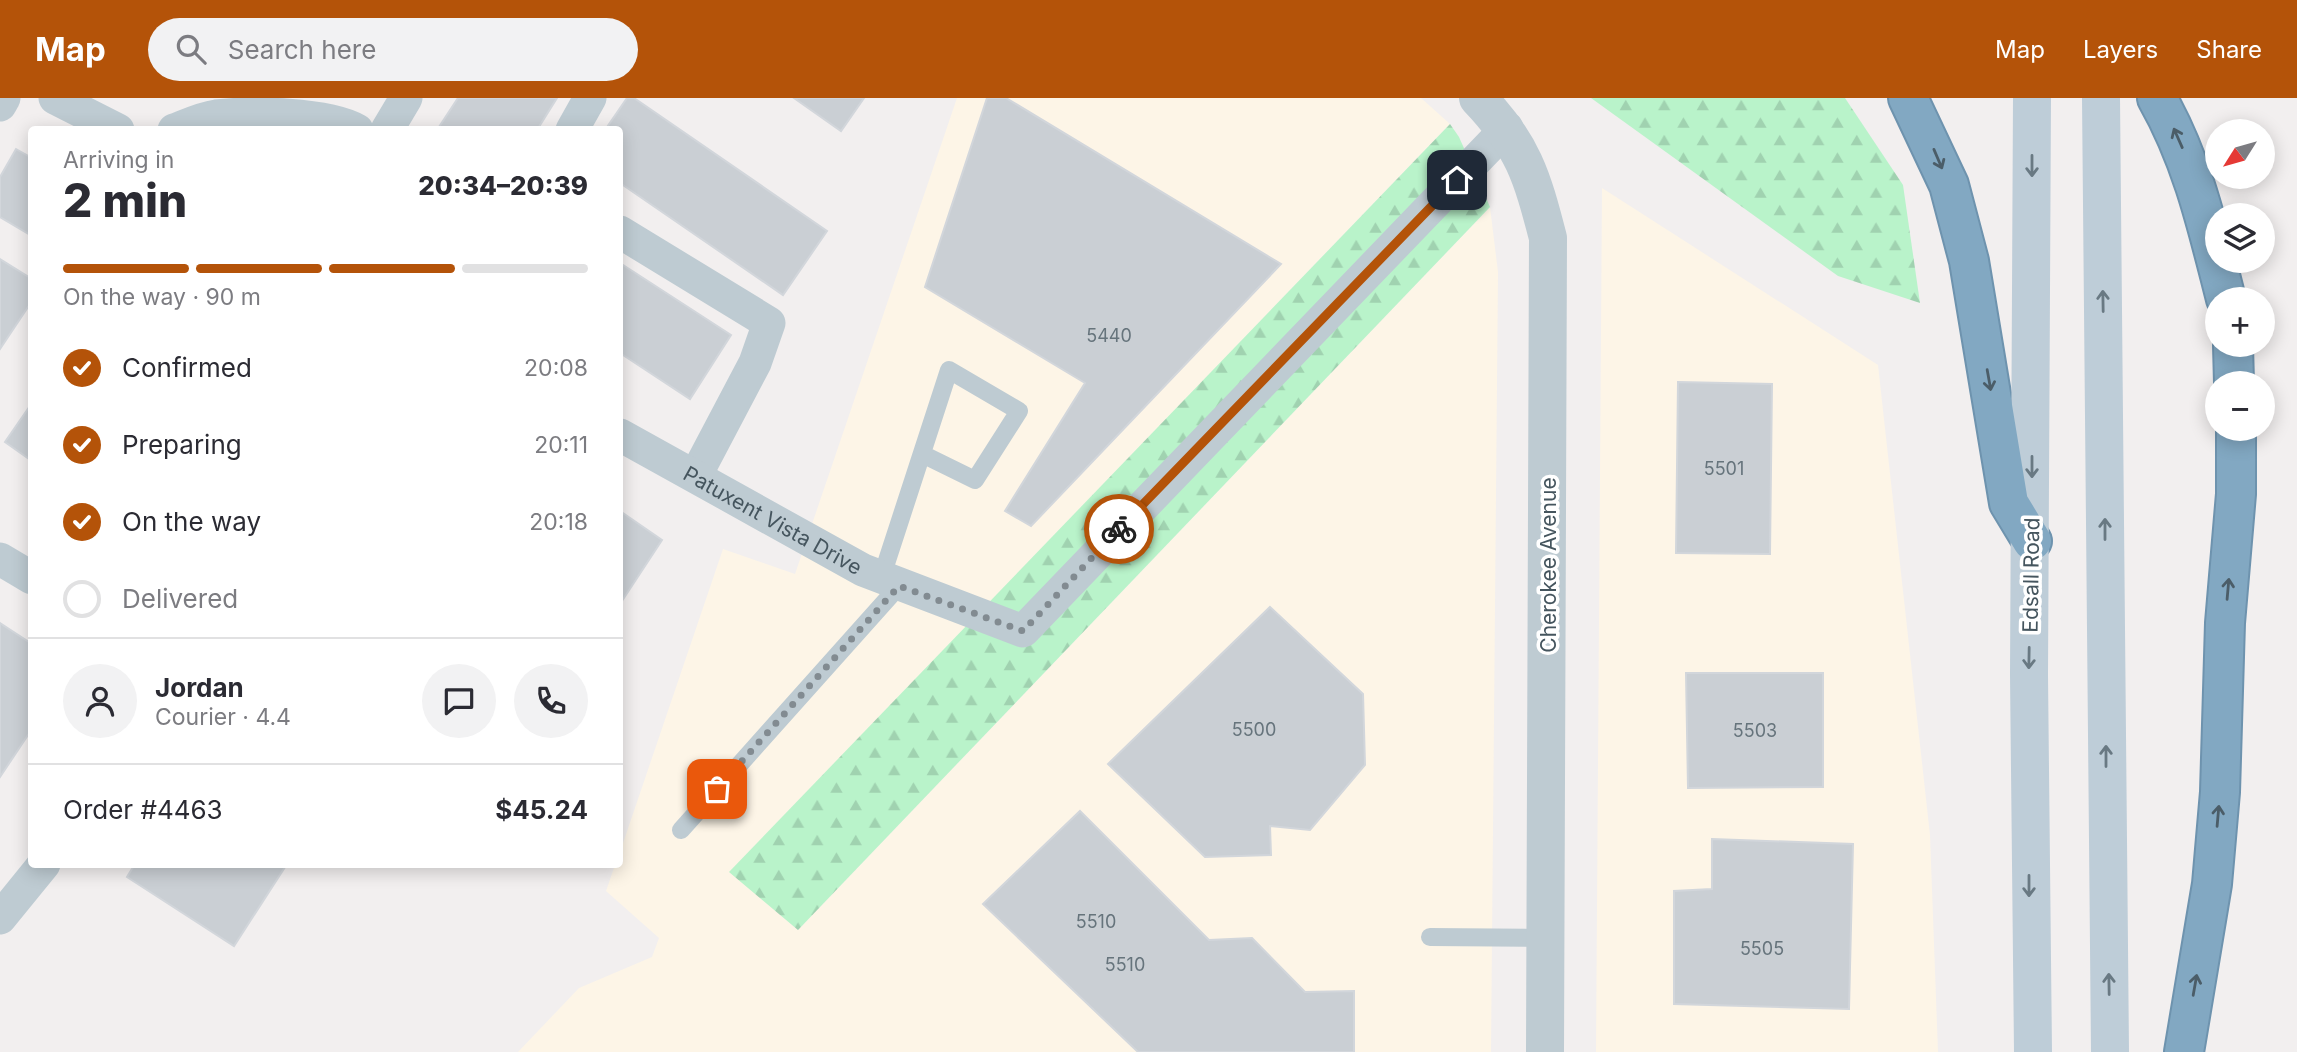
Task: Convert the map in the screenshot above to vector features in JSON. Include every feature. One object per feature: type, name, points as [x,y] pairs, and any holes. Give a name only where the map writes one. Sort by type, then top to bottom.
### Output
[{"type":"highway","points":[[1908,98],[1949,186],[1969,261],[2010,503],[2032,541]]},
{"type":"highway","points":[[2157,98],[2177,133],[2196,181],[2223,287]]},
{"type":"highway","points":[[2184,1052],[2212,884],[2220,792],[2225,623],[2236,494],[2236,441]]},
{"type":"main road","name":"Edsall Road","points":[[2032,98],[2029,916],[2033,1052]]},
{"type":"main road","points":[[2101,98],[2110,1052]]},
{"type":"street","points":[[0,105],[4,98]]},
{"type":"street","points":[[55,98],[110,126]]},
{"type":"street","points":[[389,126],[406,98]]},
{"type":"street","points":[[574,126],[590,98]]},
{"type":"street","name":"Cherokee Avenue","points":[[1478,98],[1507,128],[1534,181],[1548,237],[1545,1052]]},
{"type":"street","points":[[186,126],[215,116],[352,116]]},
{"type":"street","name":"Patuxent Vista Drive","points":[[623,437],[890,582],[1023,631],[1507,128]]},
{"type":"street","points":[[623,234],[769,323],[755,363],[696,475]]},
{"type":"street","points":[[0,559],[28,576]]},
{"type":"street","points":[[0,918],[41,868]]},
{"type":"lane","points":[[681,830],[890,582],[922,454],[949,370],[1018,411],[975,480],[922,454]]},
{"type":"lane","points":[[1430,937],[1546,938]]},
{"type":"shaded area","points":[[957,98],[1421,98],[1450,124],[730,872],[798,930],[1490,207],[1498,272],[1491,1052],[518,1052],[579,988],[652,957],[659,938],[606,891],[614,868],[623,868],[623,843],[723,549],[795,574]]},
{"type":"shaded area","points":[[1602,188],[1878,365],[1930,835],[1938,1052],[1596,1052]]},
{"type":"green space","points":[[1591,98],[1845,98],[1903,185],[1920,303],[1838,276]]},
{"type":"green space","points":[[1450,124],[1459,137],[1490,207],[798,930],[729,872]]},
{"type":"building","points":[[458,98],[557,98],[540,126],[440,126]]},
{"type":"building","points":[[627,98],[634,98],[827,231],[783,295],[623,185],[623,126],[608,126]]},
{"type":"building","points":[[794,98],[864,98],[841,131]]},
{"type":"building","points":[[987,98],[1006,98],[1281,264],[1031,526],[1005,511],[1085,383],[925,287]]},
{"type":"building","points":[[16,149],[28,156],[28,234],[0,217],[0,177]]},
{"type":"building","points":[[0,259],[28,276],[28,307],[0,349]]},
{"type":"building","points":[[623,265],[731,335],[690,399],[623,355]]},
{"type":"building","points":[[1678,382],[1772,384],[1770,554],[1676,553]]},
{"type":"building","points":[[28,409],[28,458],[5,442]]},
{"type":"building","points":[[623,513],[662,540],[623,599]]},
{"type":"building","points":[[1270,607],[1363,694],[1365,765],[1310,830],[1270,826],[1271,855],[1205,857],[1108,764]]},
{"type":"building","points":[[0,623],[28,641],[28,735],[0,777]]},
{"type":"building","points":[[1686,673],[1823,673],[1823,787],[1688,788]]},
{"type":"building","points":[[1080,811],[1209,940],[1252,938],[1305,992],[1354,991],[1354,1052],[1138,1052],[983,904]]},
{"type":"building","points":[[1712,839],[1853,844],[1849,1009],[1674,1004],[1674,891],[1712,889]]},
{"type":"building","points":[[133,868],[284,868],[234,946],[127,877]]},
{"type":"way so far","points":[[717,789],[899,586],[1023,631],[1119,529]]},
{"type":"route","points":[[1119,529],[1457,180]]}]
